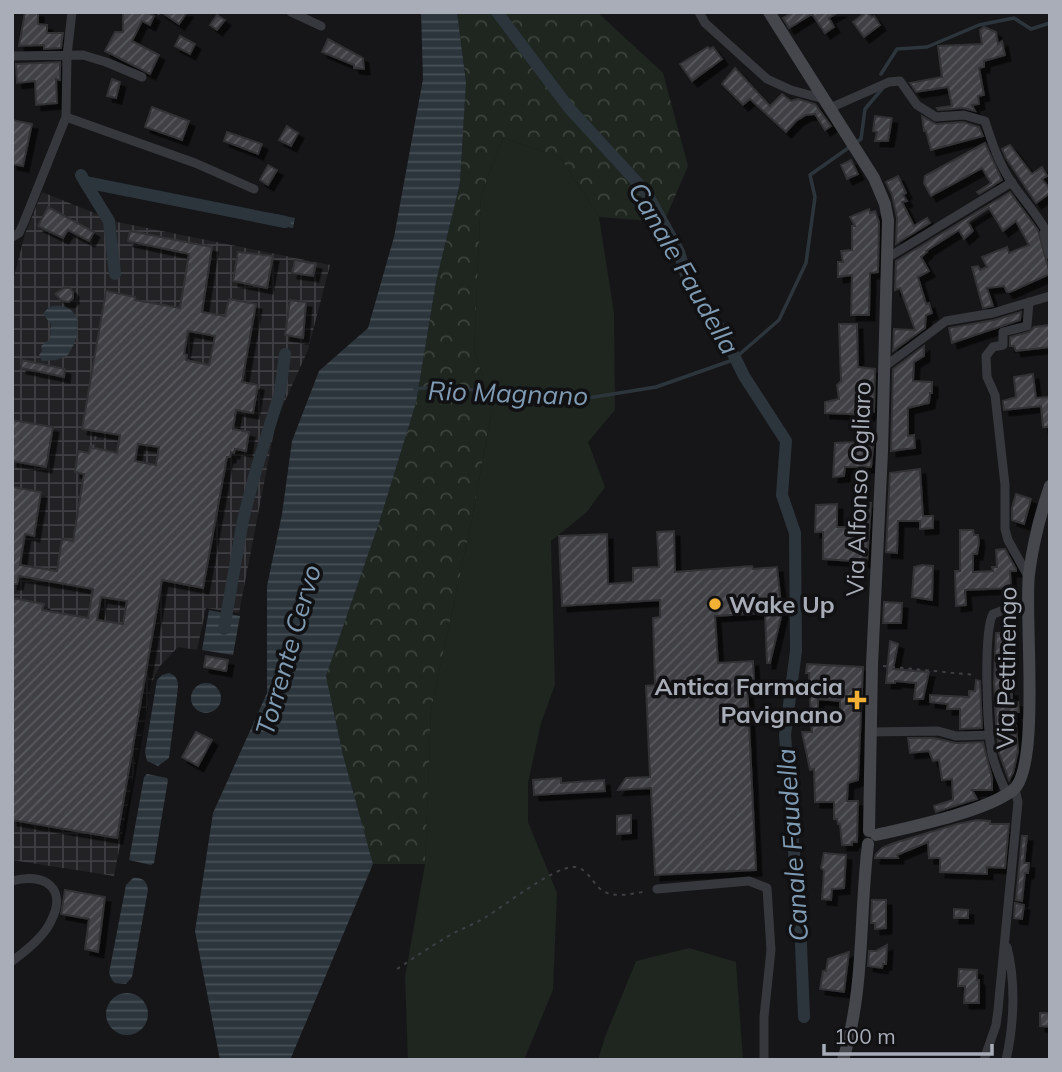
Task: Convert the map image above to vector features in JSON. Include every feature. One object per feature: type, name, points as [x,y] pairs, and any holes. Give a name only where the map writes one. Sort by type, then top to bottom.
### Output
[{"type":"main road","points":[[769,12],[827,103]]},
{"type":"main road","name":"Via Alfonso Ogliaro","points":[[827,103],[874,178],[885,204],[888,220],[872,664],[871,837],[859,988],[843,1060]]},
{"type":"main road","name":"Via Pettinengo","points":[[1011,792],[1021,779],[1028,749],[1029,577],[1036,527],[1050,486]]},
{"type":"main road","points":[[871,837],[983,806],[1011,792]]},
{"type":"street","points":[[12,237],[19,233],[24,222],[66,117],[67,55],[72,12]]},
{"type":"street","points":[[291,12],[320,26]]},
{"type":"street","points":[[699,12],[705,23],[768,79],[790,90],[827,103],[889,82],[900,81],[917,105],[936,117],[964,115],[985,121],[996,154],[1012,182],[1042,221],[1050,238]]},
{"type":"street","points":[[12,55],[83,55],[142,77]]},
{"type":"street","points":[[66,117],[195,163],[254,189]]},
{"type":"street","points":[[887,258],[1012,182]]},
{"type":"street","points":[[1042,221],[1050,255]]},
{"type":"street","points":[[884,367],[946,321],[993,313],[1050,296]]},
{"type":"street","points":[[1029,302],[1027,326],[1003,332],[1003,345],[993,347],[986,356],[987,377],[995,395],[1005,485],[1005,529],[1029,577]]},
{"type":"street","points":[[984,1060],[996,1025],[1018,802],[992,754],[990,735],[988,628],[993,614],[1001,611]]},
{"type":"street","points":[[871,732],[937,731],[956,736],[990,735]]},
{"type":"street","points":[[12,881],[38,878],[50,884],[56,897],[52,921],[38,938],[12,961]]},
{"type":"street","points":[[657,889],[749,881],[767,888],[771,950],[764,1017],[764,1060]]},
{"type":"street","points":[[1006,943],[1012,965],[1011,1038],[1006,1060]]},
{"type":"path","points":[[157,12],[161,17]]},
{"type":"path","points":[[93,448],[96,431]]},
{"type":"path","points":[[872,664],[987,677]]},
{"type":"path","points":[[397,970],[538,883],[568,868],[577,867],[590,875],[605,893],[630,894],[657,889]]},
{"type":"shaded area","points":[[42,192],[117,222],[330,265],[308,350],[276,421],[239,613],[206,608],[197,650],[178,647],[160,666],[152,682],[114,876],[12,860],[12,284],[25,234]]},
{"type":"green space","points":[[457,12],[597,12],[663,73],[688,166],[664,222],[599,217],[560,157],[503,138],[481,195],[474,352],[493,404],[471,524],[431,710],[425,864],[373,864],[343,755],[326,676],[379,523],[416,403],[436,282],[460,183],[466,82]]},
{"type":"green space","points":[[503,138],[560,157],[599,217],[614,313],[615,410],[588,442],[605,487],[587,512],[551,541],[555,685],[541,723],[528,783],[528,822],[557,893],[553,990],[524,1060],[408,1060],[405,977],[425,864],[431,710],[471,524],[493,404],[474,352],[481,195]]},
{"type":"green space","points":[[689,948],[736,962],[743,1060],[598,1060],[636,961]]},
{"type":"water","name":"Torrente Cervo","points":[[421,12],[457,12],[466,82],[460,183],[436,282],[416,403],[379,523],[326,676],[343,755],[373,864],[290,1060],[220,1060],[195,931],[213,813],[267,693],[267,586],[282,514],[292,441],[319,371],[368,328],[394,237],[423,79]]},
{"type":"water","points":[[270,213],[295,218],[293,228],[268,224]]},
{"type":"water","points":[[52,306],[71,310],[78,323],[77,331],[67,356],[42,361],[39,355],[41,346],[50,339],[51,324],[43,314]]},
{"type":"water","points":[[209,610],[240,616],[233,655],[202,650]]},
{"type":"water","points":[[169,673],[174,675],[178,688],[169,758],[158,766],[147,761],[145,752],[157,680]]},
{"type":"water","points":[[206,683],[217,687],[221,698],[217,709],[206,713],[195,709],[191,698],[195,687]]},
{"type":"water","points":[[147,774],[168,780],[154,863],[151,865],[129,860],[144,777]]},
{"type":"water","points":[[133,878],[144,880],[148,890],[132,977],[126,984],[115,983],[109,973],[126,885]]},
{"type":"water","points":[[127,993],[142,999],[148,1014],[142,1029],[127,1035],[112,1029],[106,1014],[112,999]]},
{"type":"building","points":[[25,12],[38,12],[38,24],[47,25],[47,33],[63,33],[61,48],[44,49],[44,45],[19,46]]},
{"type":"building","points":[[123,12],[147,12],[154,16],[150,25],[142,21],[132,41],[159,55],[150,74],[105,51],[115,32],[123,32]]},
{"type":"building","points":[[161,12],[187,12],[179,24]]},
{"type":"building","points":[[792,12],[839,12],[829,18],[834,27],[825,33],[812,14],[789,28],[783,18]]},
{"type":"building","points":[[866,12],[874,16],[880,25],[864,37],[853,22]]},
{"type":"building","points":[[217,15],[225,20],[217,30],[210,25]]},
{"type":"building","points":[[984,27],[996,32],[998,44],[1002,41],[1005,55],[984,61],[984,67],[979,68],[984,95],[978,96],[979,104],[972,105],[975,111],[963,108],[938,110],[937,108],[952,106],[948,87],[916,92],[910,83],[942,77],[938,46],[982,44],[980,30]]},
{"type":"building","points":[[180,36],[195,44],[190,54],[175,46]]},
{"type":"building","points":[[328,39],[363,58],[364,69],[354,68],[354,65],[322,52]]},
{"type":"building","points":[[708,47],[713,47],[722,59],[692,81],[680,64]]},
{"type":"building","points":[[60,62],[60,80],[56,79],[57,103],[36,105],[35,81],[17,83],[16,64]]},
{"type":"building","points":[[735,68],[770,106],[782,94],[791,101],[798,99],[815,104],[831,126],[825,130],[815,114],[806,115],[786,132],[750,99],[743,105],[722,84]]},
{"type":"building","points":[[112,79],[120,82],[116,98],[107,96]]},
{"type":"building","points":[[152,107],[189,121],[182,140],[145,127]]},
{"type":"building","points":[[875,116],[892,118],[888,141],[875,141]]},
{"type":"building","points":[[922,116],[936,124],[963,122],[979,127],[983,136],[931,150]]},
{"type":"building","points":[[12,120],[32,124],[23,166],[12,164]]},
{"type":"building","points":[[287,126],[298,133],[291,146],[279,140]]},
{"type":"building","points":[[227,132],[262,144],[258,154],[224,141]]},
{"type":"building","points":[[985,143],[1002,180],[979,194],[977,192],[991,183],[982,168],[931,196],[924,183],[925,176]]},
{"type":"building","points":[[1010,145],[1032,174],[1042,167],[1047,176],[1042,179],[1050,193],[1036,203],[1006,158],[1002,149]]},
{"type":"building","points":[[851,160],[858,174],[847,179],[841,165]]},
{"type":"building","points":[[268,165],[277,170],[268,185],[260,180]]},
{"type":"building","points":[[898,176],[906,193],[903,195],[907,201],[902,202],[914,226],[927,218],[930,223],[896,244],[897,218],[886,182]]},
{"type":"building","points":[[1010,192],[1038,230],[1050,274],[1010,292],[1007,292],[1004,286],[987,288],[993,306],[983,308],[972,267],[978,266],[980,270],[987,267],[982,257],[1007,247],[1009,253],[1029,245],[1016,221],[1003,231],[989,208],[968,222],[973,231],[964,239],[959,230],[921,257],[929,271],[918,277],[926,304],[929,303],[932,313],[926,315],[925,328],[893,351],[894,329],[915,330],[900,288],[895,290],[896,261]]},
{"type":"building","points":[[48,207],[94,232],[89,241],[68,230],[63,238],[38,226]]},
{"type":"building","points":[[869,209],[870,213],[875,211],[879,222],[878,272],[870,273],[869,315],[851,315],[852,275],[838,277],[838,262],[843,262],[841,251],[852,250],[852,226],[855,226],[850,217]]},
{"type":"building","points":[[130,231],[212,247],[202,312],[225,316],[229,299],[256,304],[242,382],[258,385],[253,413],[236,410],[233,429],[249,432],[246,451],[235,449],[230,457],[227,457],[203,588],[162,580],[117,838],[12,820],[12,598],[44,604],[42,610],[88,618],[93,589],[19,576],[17,584],[12,584],[12,487],[41,492],[34,536],[25,534],[20,565],[57,571],[62,539],[73,541],[84,474],[75,472],[78,451],[89,453],[90,447],[117,453],[120,435],[82,429],[106,291],[135,297],[135,300],[180,308],[189,254],[128,241]],"holes":[[[188,331],[215,336],[209,365],[186,360],[187,355],[184,354]],[[138,444],[159,447],[156,465],[135,461]],[[101,597],[127,601],[123,624],[97,620]]]},
{"type":"building","points":[[238,252],[273,256],[267,288],[233,281]]},
{"type":"building","points":[[295,260],[316,264],[313,276],[292,273]]},
{"type":"building","points":[[64,288],[70,288],[73,292],[73,298],[69,302],[62,301],[55,294]]},
{"type":"building","points":[[290,300],[306,302],[303,338],[285,335]]},
{"type":"building","points":[[1021,312],[1020,320],[952,343],[949,328]]},
{"type":"building","points":[[839,324],[857,324],[858,367],[875,369],[874,412],[869,415],[825,413],[825,402],[839,399]]},
{"type":"building","points":[[1050,325],[1050,347],[1016,351],[1014,346],[1010,346],[1010,337],[1029,332],[1034,327]]},
{"type":"building","points":[[924,346],[924,356],[914,362],[913,381],[932,382],[932,393],[929,403],[908,408],[908,436],[914,435],[915,448],[891,451],[893,369]]},
{"type":"building","points":[[22,360],[65,369],[64,377],[21,368]]},
{"type":"building","points":[[1033,374],[1036,398],[1050,397],[1050,427],[1043,427],[1041,406],[1004,410],[1003,401],[1016,397],[1014,377]]},
{"type":"building","points":[[12,420],[53,427],[46,467],[12,461]]},
{"type":"building","points":[[874,439],[871,467],[845,467],[844,476],[833,477],[835,443]]},
{"type":"building","points":[[920,469],[923,516],[933,516],[933,528],[920,529],[920,521],[898,521],[897,553],[886,552],[890,473]]},
{"type":"building","points":[[1016,494],[1031,499],[1024,524],[1012,520]]},
{"type":"building","points":[[871,503],[867,562],[823,559],[823,532],[815,532],[816,505],[837,504],[837,527],[856,527],[857,505]]},
{"type":"building","points":[[960,530],[973,530],[974,535],[978,535],[977,554],[973,554],[973,572],[993,571],[992,567],[997,567],[996,550],[1005,549],[1016,569],[1010,571],[1011,588],[965,590],[966,605],[956,606],[955,571],[960,571]]},
{"type":"building","points":[[674,531],[675,572],[752,566],[753,569],[777,567],[782,613],[770,663],[767,663],[765,613],[715,616],[718,663],[753,661],[754,680],[747,681],[756,870],[655,875],[651,788],[618,790],[626,778],[650,777],[646,686],[655,685],[653,618],[660,617],[660,600],[562,606],[559,536],[607,534],[608,584],[633,582],[633,568],[659,567],[657,532]]},
{"type":"building","points":[[933,566],[932,600],[912,597],[914,567]]},
{"type":"building","points":[[884,602],[902,603],[901,623],[883,623]]},
{"type":"building","points":[[996,633],[1004,633],[1008,691],[1012,691],[1012,702],[1018,702],[1019,712],[1015,712],[1018,751],[1009,780],[999,753],[996,724]]},
{"type":"building","points":[[890,641],[898,644],[893,669],[929,672],[923,699],[914,699],[916,683],[886,683]]},
{"type":"building","points":[[206,656],[228,660],[226,671],[204,667]]},
{"type":"building","points":[[807,664],[863,667],[858,780],[848,783],[847,801],[858,801],[857,842],[852,842],[852,845],[842,845],[840,824],[834,819],[834,802],[815,802],[814,769],[810,770],[802,732],[812,732],[811,725],[840,725],[840,701],[818,699],[818,721],[811,721]]},
{"type":"building","points":[[976,680],[980,681],[982,728],[960,729],[960,709],[947,709],[948,704],[930,702],[930,695],[969,697],[969,691],[975,691]]},
{"type":"building","points":[[196,732],[212,740],[198,766],[182,757]]},
{"type":"building","points":[[908,738],[934,738],[956,743],[983,742],[992,778],[992,790],[972,790],[977,799],[936,812],[934,806],[953,800],[952,779],[942,780],[939,760],[933,761],[929,751],[910,753]]},
{"type":"building","points":[[561,778],[561,783],[604,780],[605,791],[534,795],[533,780]]},
{"type":"building","points":[[631,815],[631,833],[617,834],[617,816]]},
{"type":"building","points":[[977,820],[990,821],[990,824],[1009,824],[1005,868],[987,867],[987,874],[940,872],[940,858],[929,858],[928,842],[897,855],[898,858],[875,858],[882,848],[894,843]]},
{"type":"building","points":[[1022,836],[1027,836],[1024,863],[1029,863],[1028,873],[1025,873],[1022,901],[1016,900]]},
{"type":"building","points":[[824,853],[846,855],[844,888],[832,889],[831,900],[822,899],[824,871],[821,868]]},
{"type":"building","points":[[65,890],[105,897],[98,952],[85,949],[89,919],[61,914]]},
{"type":"building","points":[[872,900],[886,900],[886,928],[875,929],[875,923],[871,923]]},
{"type":"building","points":[[1015,903],[1024,905],[1022,919],[1014,918]]},
{"type":"building","points":[[954,909],[968,910],[968,918],[954,918]]},
{"type":"building","points":[[887,945],[886,964],[883,964],[882,968],[868,966],[869,951],[876,951]]},
{"type":"building","points":[[849,952],[844,992],[820,989],[828,959]]},
{"type":"building","points":[[959,969],[977,970],[979,1003],[964,1003],[965,986],[958,986]]},
{"type":"building","points":[[1040,1013],[1050,1013],[1050,1027],[1040,1026]]},
{"type":"waterway","name":"Canale Faudella","points":[[497,12],[569,108],[646,192],[679,252],[691,291],[722,331],[744,376],[786,441],[782,495],[795,533],[796,651],[785,735],[804,1017]]},
{"type":"waterway","name":"Rio Magnano","points":[[881,74],[897,49],[927,47],[979,25],[1014,18],[1031,29],[1050,23]]},
{"type":"waterway","name":"Rio Magnano","points":[[415,389],[433,387],[588,398],[656,387],[733,360],[779,320],[806,263],[815,197],[810,175],[861,139],[865,109],[882,89]]},
{"type":"waterway","points":[[81,175],[85,182],[285,222]]},
{"type":"waterway","points":[[85,182],[109,221],[115,274]]},
{"type":"waterway","points":[[224,629],[243,520],[280,392],[285,354]]},
{"type":"place","name":"Wake Up","points":[[715,604]]},
{"type":"place","name":"Antica Farmacia Pavignano","points":[[857,700]]}]
